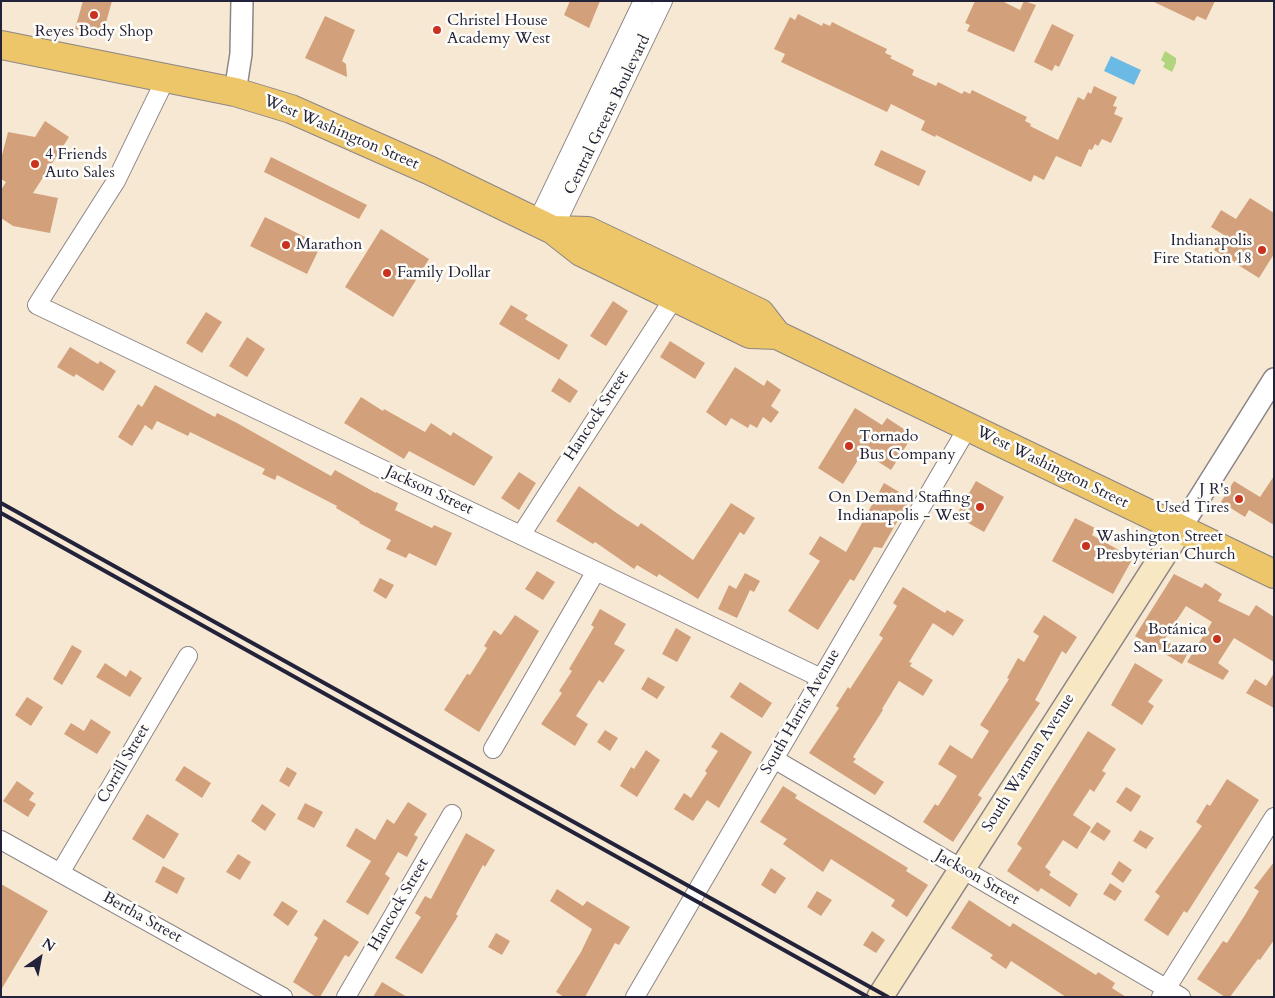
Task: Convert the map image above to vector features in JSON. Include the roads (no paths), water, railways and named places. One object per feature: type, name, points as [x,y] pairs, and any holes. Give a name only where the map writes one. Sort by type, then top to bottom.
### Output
[{"type":"main road","name":"West Washington Street","points":[[1,45],[234,92],[292,109],[431,171],[545,226],[581,252],[750,334],[777,335],[1274,574]]},
{"type":"main road","name":"West Washington Street","points":[[545,226],[588,231],[760,313],[777,335]]},
{"type":"main road","name":"South Warman Avenue","points":[[880,997],[1180,529]]},
{"type":"street","points":[[234,92],[241,54],[242,1]]},
{"type":"street","name":"Central Greens Boulevard","points":[[545,226],[643,1]]},
{"type":"street","name":"Central Greens Boulevard","points":[[545,226],[663,1]]},
{"type":"street","name":"Jackson Street","points":[[166,78],[116,181],[37,305],[821,678]]},
{"type":"street","name":"Hancock Street","points":[[521,535],[674,298]]},
{"type":"street","points":[[1180,529],[1274,379]]},
{"type":"street","name":"South Harris Avenue","points":[[635,997],[968,427]]},
{"type":"street","points":[[492,749],[596,571]]},
{"type":"street","name":"Corrill Street","points":[[60,873],[188,656]]},
{"type":"street","name":"Jackson Street","points":[[774,760],[962,869],[1169,994]]},
{"type":"street","name":"Hancock Street","points":[[346,997],[452,814]]},
{"type":"street","points":[[1169,994],[1274,818]]},
{"type":"street","name":"Bertha Street","points":[[1,840],[283,997]]},
{"type":"water","points":[[1111,56],[1141,70],[1134,85],[1104,71]]},
{"type":"railway","points":[[1,503],[888,997]]},
{"type":"railway","points":[[1,513],[868,997]]},
{"type":"place","name":"Reyes Body Shop","points":[[94,15]]},
{"type":"place","name":"Christel House Academy West","points":[[437,30]]},
{"type":"place","name":"4 Friends Auto Sales","points":[[35,164]]},
{"type":"place","name":"Marathon","points":[[286,245]]},
{"type":"place","name":"Indianapolis Fire Station 18","points":[[1262,250]]},
{"type":"place","name":"Family Dollar","points":[[387,273]]},
{"type":"place","name":"Tornado Bus Company","points":[[849,446]]},
{"type":"place","name":"J R's Used Tires","points":[[1239,499]]},
{"type":"place","name":"On Demand Staffing Indianapolis - West","points":[[980,507]]},
{"type":"place","name":"Washington Street Presbyterian Church","points":[[1086,546]]},
{"type":"place","name":"Botánica San Lazaro","points":[[1217,639]]}]
